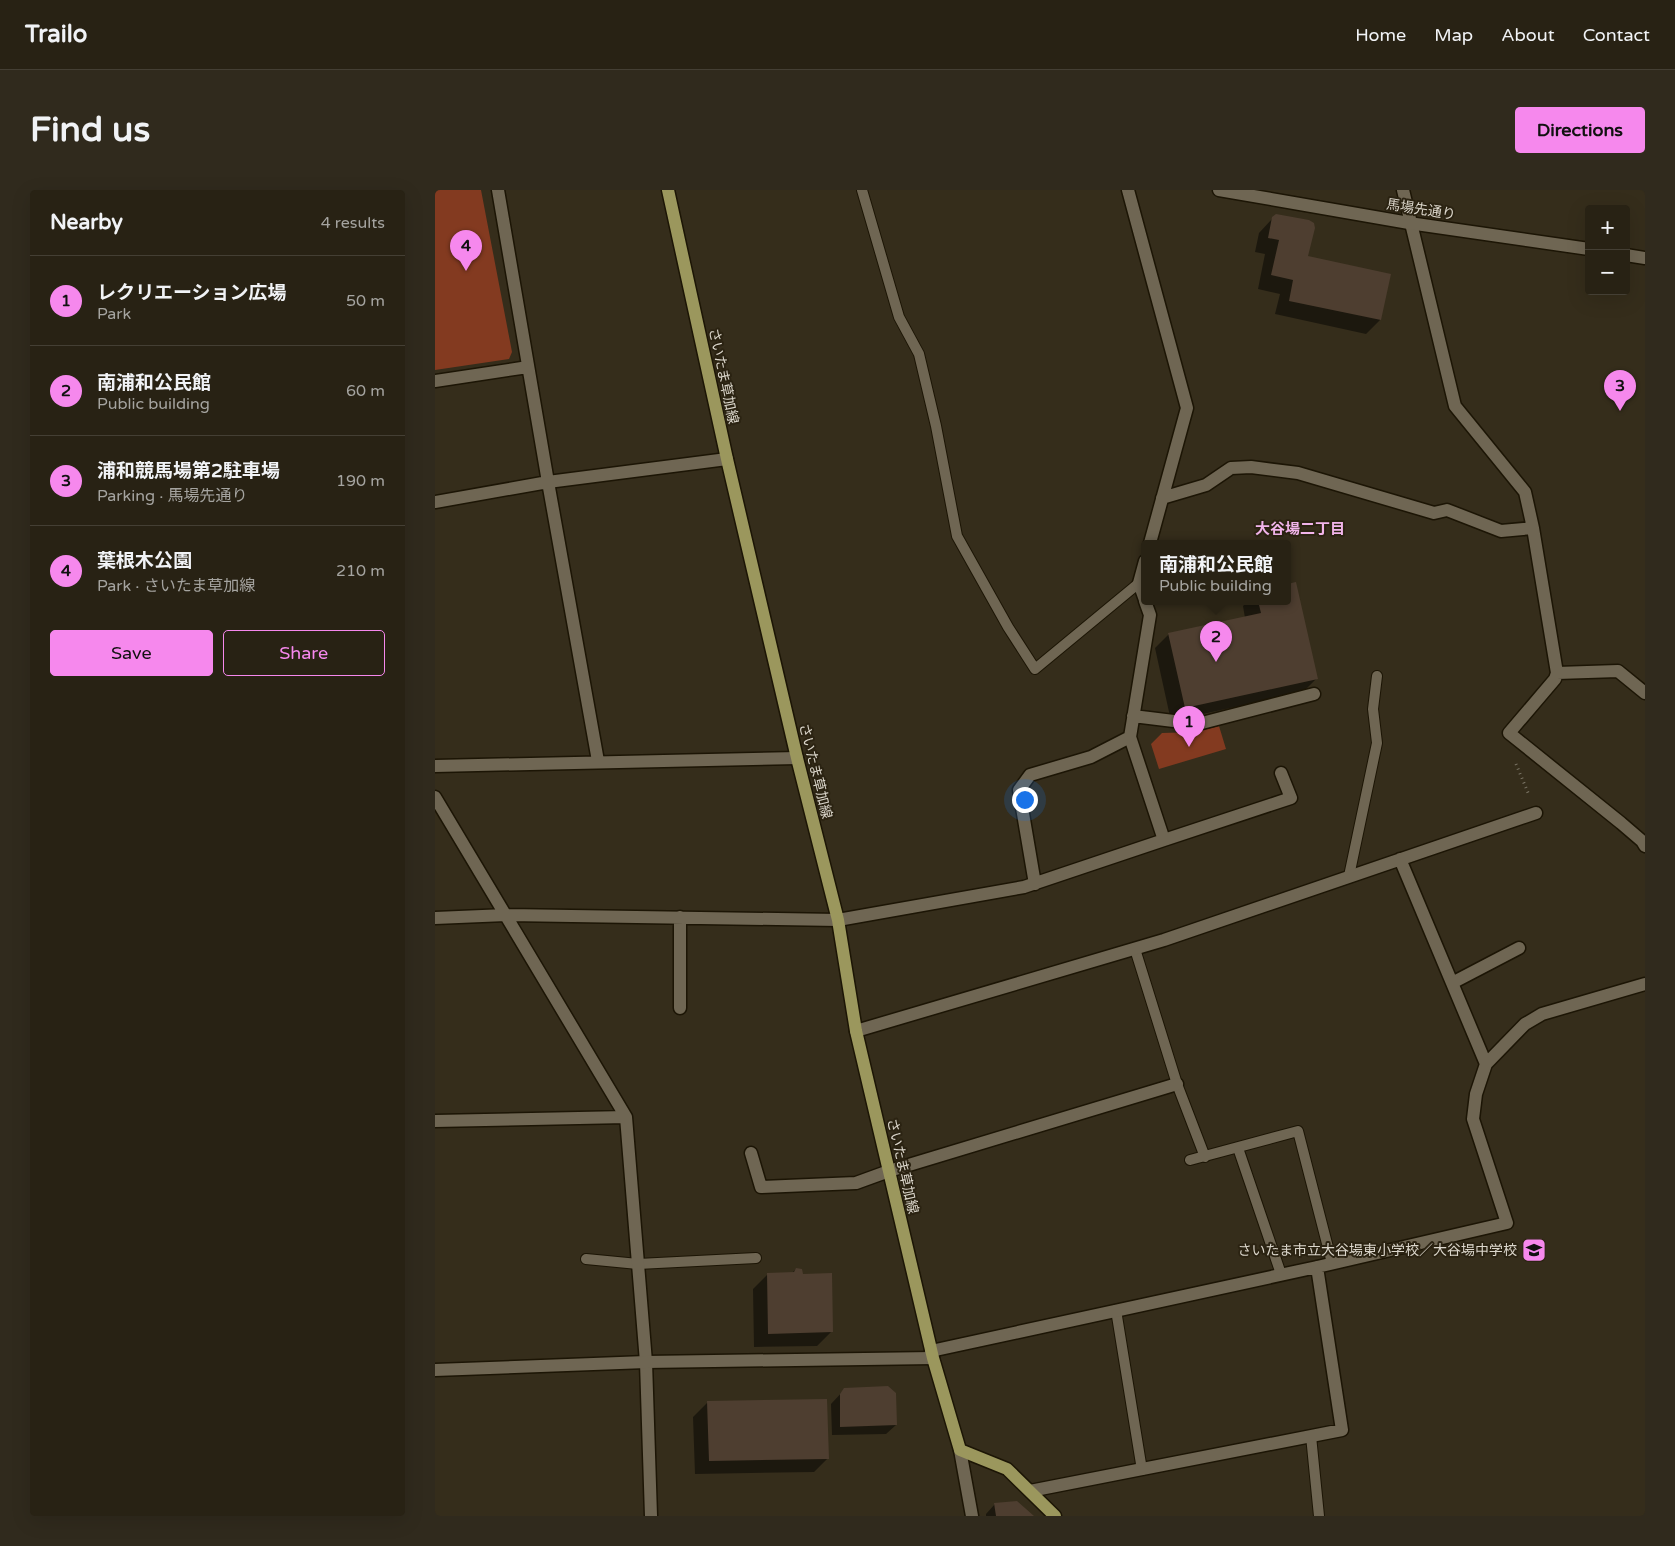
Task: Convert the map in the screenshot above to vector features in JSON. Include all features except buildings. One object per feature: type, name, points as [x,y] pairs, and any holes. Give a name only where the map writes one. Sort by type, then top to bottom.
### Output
[{"type":"main road","name":"さいたま草加線","points":[[668,190],[727,459],[797,758],[838,920],[856,1031],[932,1355],[960,1450]]},
{"type":"main road","points":[[960,1450],[1007,1468],[1055,1516]]},
{"type":"street","points":[[498,190],[598,761]]},
{"type":"street","points":[[1128,190],[1187,408],[1151,540]]},
{"type":"street","name":"馬場先通り","points":[[1219,190],[1409,223],[1585,248]]},
{"type":"street","points":[[1403,190],[1409,223],[1455,406],[1525,492],[1533,528],[1557,673],[1555,679],[1509,733],[1621,823],[1642,841],[1645,846]]},
{"type":"street","points":[[1630,256],[1645,258]]},
{"type":"street","points":[[435,381],[528,367]]},
{"type":"street","points":[[435,502],[548,482],[727,459]]},
{"type":"street","points":[[1162,498],[1206,485],[1231,468],[1251,467],[1298,473],[1434,513],[1447,510],[1501,531],[1533,528]]},
{"type":"street","points":[[1141,576],[1139,583],[1141,589]]},
{"type":"street","points":[[1147,605],[1150,615],[1130,737],[1164,840]]},
{"type":"street","points":[[1557,673],[1618,671],[1645,693]]},
{"type":"street","points":[[1133,716],[1198,724],[1314,694]]},
{"type":"street","points":[[1035,884],[1019,790],[1030,776],[1091,758],[1130,737]]},
{"type":"street","points":[[435,766],[797,758]]},
{"type":"street","points":[[435,918],[506,915],[838,920],[1024,888],[1291,798],[1281,773]]},
{"type":"street","points":[[435,797],[626,1117],[646,1362],[651,1516]]},
{"type":"street","points":[[856,1031],[1135,948],[1536,813]]},
{"type":"street","points":[[1401,859],[1486,1064]]},
{"type":"street","points":[[679,1008],[680,917]]},
{"type":"street","points":[[1452,984],[1519,948]]},
{"type":"street","points":[[435,1370],[646,1362],[932,1355],[1116,1310],[1317,1267],[1507,1223],[1473,1119],[1476,1094],[1486,1064],[1525,1024],[1542,1014],[1645,984]]},
{"type":"street","points":[[751,1153],[761,1187],[856,1183],[889,1171],[1177,1084]]},
{"type":"street","points":[[435,1121],[626,1117]]},
{"type":"street","points":[[1030,1491],[1342,1430],[1317,1267]]},
{"type":"street","points":[[960,1450],[972,1516]]},
{"type":"lane","points":[[862,190],[899,317],[919,354],[936,426],[957,536],[1008,626],[1035,669],[1139,583]]},
{"type":"lane","points":[[1349,876],[1377,743],[1373,708],[1377,676]]},
{"type":"lane","points":[[1135,948],[1177,1084],[1205,1157]]},
{"type":"lane","points":[[1190,1160],[1298,1131],[1332,1263]]},
{"type":"lane","points":[[1238,1148],[1281,1274]]},
{"type":"lane","points":[[586,1259],[638,1264],[756,1258]]},
{"type":"lane","points":[[1116,1310],[1142,1470]]},
{"type":"lane","points":[[1311,1436],[1319,1516]]},
{"type":"path","points":[[1509,733],[1507,741],[1536,813]]},
{"type":"shaded area","points":[[435,190],[481,190],[512,352],[509,359],[435,370]]},
{"type":"shaded area","points":[[1219,726],[1226,749],[1159,769],[1151,744],[1162,733],[1196,732]]},
{"type":"place","name":"葉根木公園","points":[[466,271]]},
{"type":"place","name":"浦和競馬場第2駐車場","points":[[1620,411]]},
{"type":"place","name":"南浦和公民館","points":[[1216,662]]},
{"type":"place","name":"レクリエーション広場","points":[[1189,747]]},
{"type":"place","name":"さいたま市立大谷場東小学校／大谷場中学校","points":[[1534,1250]]},
{"type":"district","name":"大谷場二丁目","points":[[1300,529]]}]
